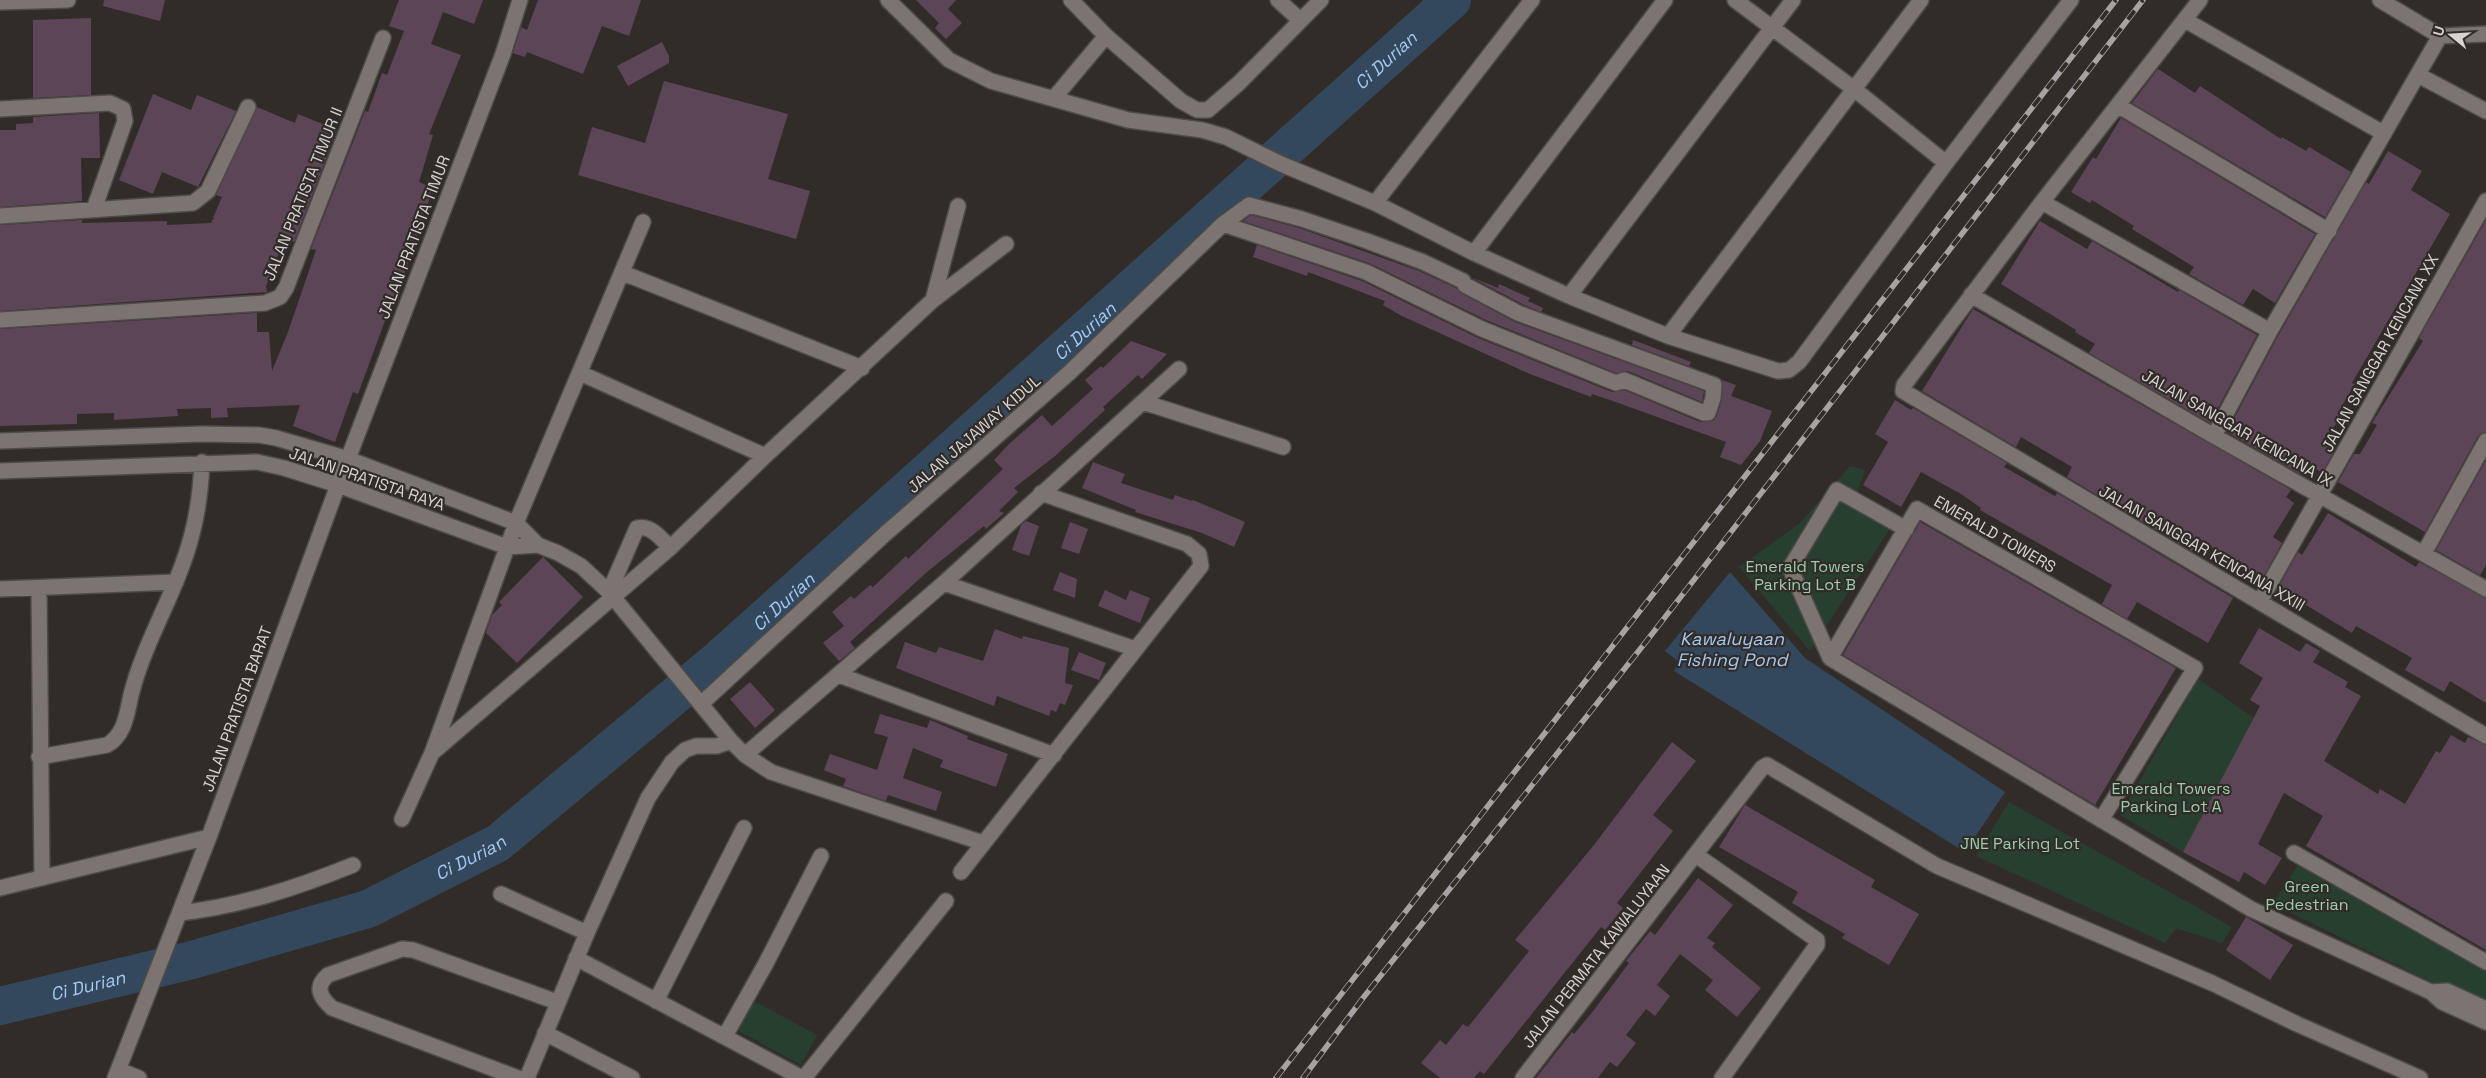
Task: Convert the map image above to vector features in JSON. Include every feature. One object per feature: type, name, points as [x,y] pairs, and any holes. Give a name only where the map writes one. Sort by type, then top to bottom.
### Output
[{"type":"street","points":[[0,2],[68,0]]},
{"type":"street","name":"JALAN PRATISTA TIMUR","points":[[338,485],[503,54],[520,0]]},
{"type":"street","points":[[888,0],[949,60],[991,81],[1128,120],[1202,130],[1226,137],[1281,164],[1375,204],[1474,253],[1569,296],[1668,336],[1778,372],[1789,370],[1799,362],[1946,163],[2071,0]]},
{"type":"street","points":[[1071,0],[1106,36],[1180,101],[1197,110],[1208,110],[1239,83],[1321,0]]},
{"type":"street","points":[[1278,0],[1300,20]]},
{"type":"street","points":[[1375,204],[1532,0]]},
{"type":"street","points":[[1474,253],[1665,0]]},
{"type":"street","points":[[1735,0],[1854,89],[1946,163]]},
{"type":"street","points":[[1569,296],[1793,0]]},
{"type":"street","points":[[1668,336],[1921,0]]},
{"type":"street","points":[[1971,295],[2200,0]]},
{"type":"street","points":[[2380,0],[2440,36],[2486,34]]},
{"type":"street","points":[[2185,20],[2383,133]]},
{"type":"street","points":[[1054,98],[1106,36]]},
{"type":"street","points":[[2214,436],[2270,331],[2440,36]]},
{"type":"street","name":"JALAN PRATISTA TIMUR II","points":[[0,320],[265,303],[280,297],[384,38]]},
{"type":"street","points":[[2418,75],[2486,111]]},
{"type":"street","points":[[0,109],[110,103],[124,109],[125,121],[94,209]]},
{"type":"street","points":[[2119,106],[2329,231]]},
{"type":"street","points":[[0,216],[184,204],[202,198],[208,191],[248,107]]},
{"type":"street","name":"JALAN SANGGAR KENCANA XX","points":[[2260,601],[2486,201]]},
{"type":"street","points":[[2042,202],[2270,331]]},
{"type":"street","name":"JALAN JAJAWAY KIDUL","points":[[699,702],[885,534],[1069,373],[1223,224],[1249,205],[1302,219],[1423,262],[1463,281],[1466,285],[1518,313],[1714,385],[1714,398],[1708,413],[1678,404],[1624,380],[1616,383],[1520,345],[1366,272],[1223,224]]},
{"type":"street","points":[[933,300],[958,206]]},
{"type":"street","points":[[402,819],[432,753],[516,523],[643,222]]},
{"type":"street","points":[[432,753],[612,594],[670,548],[765,456],[862,368],[933,300],[1006,244]]},
{"type":"street","points":[[623,273],[862,368]]},
{"type":"street","name":"JALAN SANGGAR KENCANA IX","points":[[1971,295],[2214,436],[2486,589]]},
{"type":"street","name":"JALAN SANGGAR KENCANA XXIII","points":[[1971,295],[1903,388],[1904,392],[2486,736]]},
{"type":"street","points":[[746,755],[944,583],[1179,369]]},
{"type":"street","points":[[580,373],[765,456]]},
{"type":"street","points":[[1143,402],[1283,447]]},
{"type":"street","name":"JALAN PRATISTA RAYA","points":[[0,441],[230,434],[259,435],[291,441],[348,459],[516,523]]},
{"type":"street","points":[[284,468],[291,441]]},
{"type":"street","points":[[2424,553],[2486,441]]},
{"type":"street","points":[[39,757],[107,745],[118,735],[124,726],[142,656],[176,582],[192,534],[202,462]]},
{"type":"street","name":"JALAN PRATISTA RAYA","points":[[0,470],[202,462],[257,462],[284,468],[338,485],[507,547],[538,545]]},
{"type":"street","name":"JALAN PRATISTA BARAT","points":[[117,1074],[166,944],[210,837],[338,485]]},
{"type":"street","points":[[1906,529],[1837,490],[1790,568],[1830,658],[2251,908],[2431,992],[2442,1002],[2486,1022]]},
{"type":"street","points":[[961,872],[1201,566],[1198,554],[1187,544],[1041,493]]},
{"type":"street","name":"EMERALD TOWERS","points":[[1830,658],[1917,509],[2195,668],[2101,820]]},
{"type":"street","points":[[516,523],[538,545],[558,553],[581,566],[612,594],[731,741],[746,755],[771,772],[983,843]]},
{"type":"street","points":[[612,594],[637,528],[644,527],[651,530],[670,548]]},
{"type":"street","points":[[0,589],[176,582]]},
{"type":"street","points":[[944,583],[1135,649]]},
{"type":"street","points":[[39,588],[39,757],[42,878]]},
{"type":"street","points":[[839,676],[1054,755]]},
{"type":"street","points":[[526,1078],[576,958],[648,798],[672,762],[685,750],[696,746],[717,746],[731,741]]},
{"type":"street","name":"JALAN PERMATA KAWALUYAAN","points":[[1523,1078],[1746,788],[1762,768],[1767,765],[1937,866],[2212,983],[2297,1024],[2420,1078]]},
{"type":"street","points":[[656,1001],[744,828]]},
{"type":"street","points":[[0,888],[210,837]]},
{"type":"street","points":[[2294,853],[2486,962]]},
{"type":"street","points":[[1696,855],[1817,940],[1817,945],[1722,1078]]},
{"type":"street","points":[[725,1036],[765,965],[821,856]]},
{"type":"street","points":[[180,913],[235,906],[278,894],[353,865]]},
{"type":"street","points":[[501,894],[587,933]]},
{"type":"street","points":[[576,958],[803,1078],[946,900]]},
{"type":"street","points":[[518,1078],[332,1008],[321,998],[320,981],[328,975],[402,949],[429,955],[557,1002]]},
{"type":"street","points":[[2431,992],[2447,991],[2486,1009]]},
{"type":"street","points":[[545,1033],[632,1078]]},
{"type":"street","points":[[117,1074],[139,1078]]},
{"type":"green space","name":"Emerald Towers Parking Lot B","points":[[1850,466],[1865,470],[1854,503],[1893,524],[1810,651],[1739,567],[1800,523]]},
{"type":"green space","name":"Emerald Towers Parking Lot A","points":[[2198,679],[2254,718],[2183,852],[2120,815]]},
{"type":"green space","name":"JNE Parking Lot","points":[[2009,802],[2232,927],[2222,943],[2176,928],[2165,943],[1976,856]]},
{"type":"green space","name":"Green Pedestrian","points":[[2299,863],[2486,970],[2486,1009],[2273,904]]},
{"type":"green space","points":[[752,1000],[817,1035],[801,1065],[737,1030]]},
{"type":"water","name":"Kawaluyaan Fishing Pond","points":[[1730,572],[1805,658],[2005,792],[1965,852],[1674,671],[1679,662],[1665,651]]},
{"type":"building","points":[[104,0],[165,0],[160,21],[103,6]]},
{"type":"building","points":[[399,0],[483,0],[474,24],[443,12],[431,44],[461,55],[429,134],[433,135],[419,182],[433,188],[402,281],[400,280],[358,394],[353,392],[335,442],[293,426],[300,405],[227,408],[228,417],[211,418],[211,408],[177,409],[178,416],[114,420],[114,413],[77,414],[77,424],[0,426],[0,329],[257,313],[257,332],[269,332],[272,371],[288,332],[316,250],[311,249],[365,111],[368,112],[382,73],[387,75],[404,31],[389,26]]},
{"type":"building","points":[[538,0],[641,0],[629,36],[602,26],[583,74],[527,52],[525,57],[513,53],[521,27],[527,30]]},
{"type":"building","points":[[916,0],[956,0],[948,9],[962,23],[946,39],[935,28],[939,23]]},
{"type":"building","points":[[91,18],[91,95],[33,98],[33,20]]},
{"type":"building","points":[[662,42],[669,56],[669,63],[628,86],[617,66]]},
{"type":"building","points":[[2158,69],[2195,93],[2200,86],[2281,139],[2282,137],[2306,151],[2309,147],[2351,172],[2325,217],[2132,103]]},
{"type":"building","points":[[664,81],[788,114],[768,179],[810,191],[796,239],[578,175],[592,127],[645,143]]},
{"type":"building","points":[[153,94],[191,110],[197,95],[236,111],[198,187],[162,172],[153,194],[119,180]]},
{"type":"building","points":[[257,107],[295,123],[298,114],[337,130],[294,242],[287,240],[282,254],[279,253],[266,286],[267,292],[0,311],[0,225],[82,220],[82,223],[167,221],[167,225],[211,223],[215,219],[213,218],[222,197],[216,195]]},
{"type":"building","points":[[99,113],[100,158],[81,158],[82,201],[0,207],[0,130],[16,130],[16,124],[33,123],[33,117]]},
{"type":"building","points":[[2121,118],[2315,234],[2275,303],[2253,289],[2243,305],[2189,274],[2194,267],[2132,229],[2134,226],[2092,200],[2090,203],[2071,192],[2093,157],[2096,159]]},
{"type":"building","points":[[2388,151],[2422,171],[2411,190],[2450,214],[2352,383],[2355,384],[2340,409],[2344,411],[2327,438],[2338,444],[2322,473],[2313,467],[2312,471],[2305,467],[2300,474],[2227,432],[2278,336],[2366,182],[2369,184]]},
{"type":"building","points":[[1251,215],[1299,228],[1419,271],[1456,288],[1461,293],[1515,322],[1704,391],[1702,402],[1628,371],[1616,373],[1486,320],[1369,263],[1243,221]]},
{"type":"building","points":[[2486,220],[2486,432],[2478,436],[2425,532],[2338,482],[2354,454],[2360,454],[2377,425],[2372,423],[2423,341],[2419,338]]},
{"type":"building","points":[[2040,221],[2087,249],[2092,241],[2178,292],[2179,290],[2257,335],[2210,423],[2089,353],[2095,344],[2075,332],[2076,330],[2001,284]]},
{"type":"building","points":[[1257,245],[1362,281],[1478,338],[1612,392],[1624,390],[1700,422],[1713,421],[1717,416],[1722,399],[1722,380],[1736,385],[1731,396],[1772,411],[1760,441],[1741,465],[1720,457],[1726,442],[1592,394],[1591,397],[1530,374],[1402,316],[1383,305],[1385,301],[1308,272],[1307,276],[1253,257]]},
{"type":"building","points":[[1471,277],[1498,288],[1499,284],[1530,298],[1528,301],[1543,308],[1541,312],[1522,304]]},
{"type":"building","points":[[1973,309],[2291,490],[2286,497],[2294,503],[2273,537],[2282,543],[2262,579],[2199,539],[2192,551],[2067,477],[2072,467],[2021,437],[2016,447],[1922,391]]},
{"type":"building","points":[[1633,340],[1691,362],[1689,366],[1632,345]]},
{"type":"building","points":[[1131,341],[1167,354],[1142,379],[1138,375],[1103,407],[1105,410],[1055,456],[1014,488],[1018,492],[999,511],[1004,513],[986,529],[984,526],[927,572],[850,642],[855,648],[839,661],[823,643],[844,626],[832,612],[851,596],[854,599],[870,585],[873,587],[906,556],[908,559],[1003,469],[994,460],[1009,444],[1042,415],[1052,426],[1093,389],[1085,380],[1101,366],[1103,368]]},
{"type":"building","points":[[1895,400],[1911,410],[1913,408],[2007,463],[2004,467],[2055,496],[2057,493],[2233,598],[2208,643],[2137,602],[2127,619],[2102,604],[2112,585],[1980,510],[1981,508],[1961,494],[1921,472],[1901,507],[1863,485],[1888,442],[1875,434]]},
{"type":"building","points":[[2486,460],[2486,565],[2480,575],[2436,550]]},
{"type":"building","points":[[1093,462],[1125,474],[1121,483],[1173,500],[1175,495],[1193,500],[1245,522],[1234,547],[1202,533],[1135,512],[1136,510],[1082,488]]},
{"type":"building","points":[[2328,513],[2416,567],[2419,562],[2486,598],[2486,703],[2450,681],[2444,692],[2405,670],[2412,658],[2356,626],[2352,633],[2278,588],[2298,552],[2302,555]]},
{"type":"building","points":[[1026,521],[1039,526],[1029,556],[1012,550],[1021,525]]},
{"type":"building","points":[[1070,522],[1088,529],[1079,554],[1061,548]]},
{"type":"building","points":[[1920,522],[2176,668],[2095,805],[1843,655]]},
{"type":"building","points":[[543,557],[583,597],[517,663],[486,633],[492,615],[502,605],[499,602]]},
{"type":"building","points":[[1060,572],[1077,579],[1075,598],[1053,590]]},
{"type":"building","points":[[1105,590],[1126,600],[1130,590],[1150,598],[1140,623],[1098,606]]},
{"type":"building","points":[[2259,628],[2300,652],[2306,643],[2320,651],[2313,662],[2348,682],[2345,687],[2361,696],[2324,761],[2378,794],[2380,789],[2405,804],[2436,751],[2440,753],[2451,735],[2465,743],[2468,737],[2486,745],[2486,950],[2306,846],[2323,816],[2284,793],[2258,844],[2282,858],[2265,885],[2244,872],[2239,882],[2183,852],[2260,706],[2250,700],[2263,678],[2239,663]]},
{"type":"building","points":[[995,629],[1022,639],[1023,636],[1069,648],[1065,683],[1073,685],[1065,705],[1060,703],[1056,712],[1051,710],[1049,716],[997,696],[994,706],[896,668],[905,642],[936,653],[939,647],[983,661]]},
{"type":"building","points":[[1079,652],[1106,663],[1099,680],[1071,670]]},
{"type":"building","points":[[750,682],[775,710],[755,728],[730,699]]},
{"type":"building","points":[[880,714],[927,728],[930,720],[968,736],[967,739],[1008,754],[996,787],[940,767],[943,760],[913,748],[903,778],[942,792],[936,811],[888,795],[886,801],[843,786],[846,779],[824,770],[830,754],[877,770],[888,737],[874,733]]},
{"type":"building","points":[[1672,742],[1696,761],[1653,815],[1673,831],[1617,903],[1623,908],[1605,930],[1601,927],[1484,1074],[1480,1071],[1474,1078],[1440,1078],[1421,1063],[1440,1040],[1446,1045],[1463,1024],[1468,1027],[1529,951],[1515,940],[1594,845]]},
{"type":"building","points":[[1745,805],[1875,880],[1871,887],[1919,914],[1889,965],[1842,938],[1845,934],[1792,903],[1798,892],[1719,847]]},
{"type":"building","points":[[1698,878],[1733,905],[1707,938],[1715,943],[1712,947],[1761,988],[1737,1017],[1705,990],[1713,980],[1680,954],[1657,985],[1670,996],[1655,1016],[1646,1009],[1626,1035],[1636,1043],[1617,1067],[1610,1062],[1598,1078],[1536,1078],[1572,1032],[1574,1034],[1594,1010],[1629,963],[1626,961],[1650,931],[1655,935]]},
{"type":"building","points":[[2246,917],[2293,945],[2270,980],[2226,950]]},
{"type":"waterway","name":"Ci Durian","points":[[0,1006],[192,960],[368,909],[498,843],[720,658],[1452,0]]},
{"type":"railway","points":[[1276,1078],[2116,0]]},
{"type":"railway","points":[[1303,1078],[1363,998],[1645,643],[2143,0]]}]
